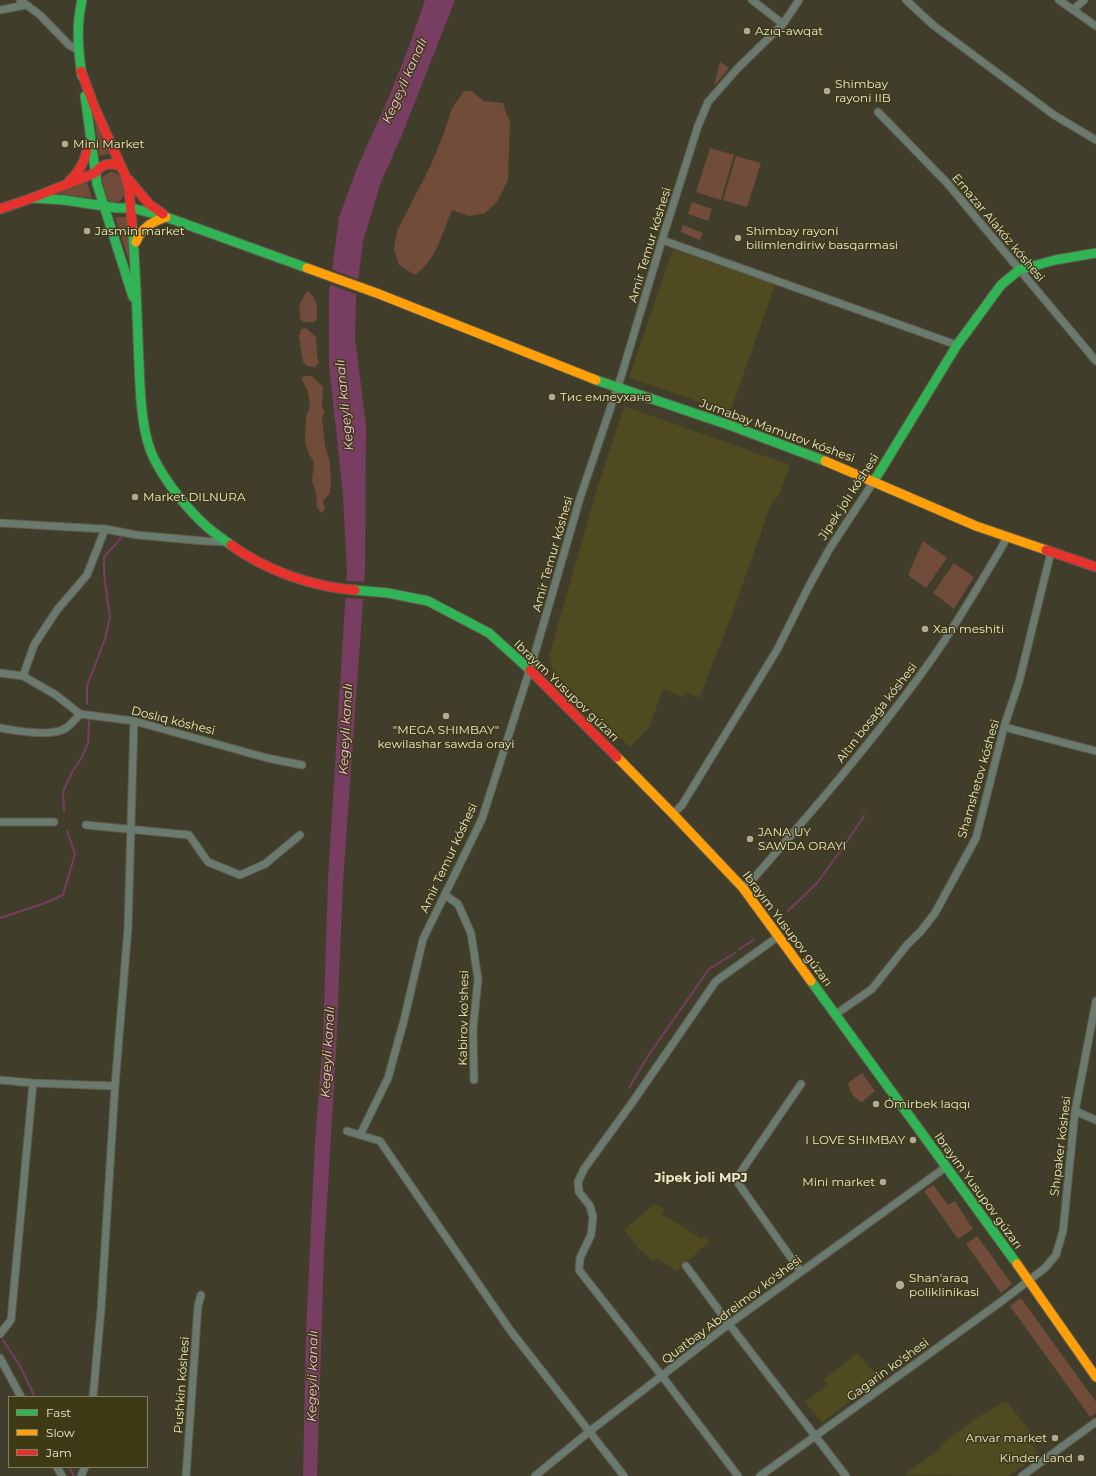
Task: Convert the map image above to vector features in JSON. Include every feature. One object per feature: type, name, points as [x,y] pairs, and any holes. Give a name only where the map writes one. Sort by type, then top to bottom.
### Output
[{"type":"main road","points":[[82,0],[77,30],[78,50],[95,173],[136,307]]},
{"type":"main road","points":[[81,71],[94,106],[125,175],[149,204],[166,217]]},
{"type":"main road","points":[[61,187],[74,177],[82,168],[87,157],[90,130]]},
{"type":"main road","points":[[0,209],[95,173],[100,166],[106,163],[113,163],[120,166]]},
{"type":"main road","points":[[125,175],[132,208],[136,271],[136,307]]},
{"type":"main road","points":[[32,198],[64,200],[117,208],[132,208],[166,217]]},
{"type":"main road","points":[[134,246],[139,233],[144,227],[152,222],[166,217]]},
{"type":"main road","name":"Jumabay Mamutov kóshesi","points":[[166,217],[379,294],[618,388],[740,429],[818,458],[976,526],[1096,567]]},
{"type":"main road","name":"Jipek jolı kóshesi","points":[[874,481],[957,345],[977,316],[1002,285],[1019,270],[1055,260],[1096,253]]},
{"type":"main road","name":"Ibrayım Yusupov gúzarı","points":[[136,307],[141,399],[148,443],[163,475],[182,500],[207,527],[241,552],[272,569],[336,589],[374,591],[428,601],[447,609],[489,633],[530,670],[673,814],[743,888],[1029,1281],[1096,1377]]},
{"type":"street","points":[[20,0],[40,15],[69,45],[78,50]]},
{"type":"street","points":[[752,0],[783,24]]},
{"type":"street","name":"Amir Temur kóshesi","points":[[360,1135],[388,1078],[404,1020],[423,939],[482,819],[530,670],[580,498],[618,388],[698,126],[708,102],[737,68],[783,24],[799,0]]},
{"type":"street","points":[[906,0],[933,25],[1054,115],[1096,140]]},
{"type":"street","points":[[1059,0],[1096,26]]},
{"type":"street","points":[[1073,10],[1084,0]]},
{"type":"street","points":[[0,10],[26,5]]},
{"type":"street","name":"Ernazar Alakóz kóshesi","points":[[878,112],[947,183],[1096,361]]},
{"type":"street","points":[[662,240],[957,345]]},
{"type":"street","name":"Jipek jolı kóshesi","points":[[673,814],[682,805],[777,650],[830,548],[874,481]]},
{"type":"street","points":[[0,523],[105,530],[196,541],[227,542]]},
{"type":"street","points":[[24,676],[34,645],[57,610],[87,575],[105,530]]},
{"type":"street","name":"Altın bosaǵa kóshesi","points":[[743,888],[753,879],[829,791],[888,719],[935,655],[1003,545],[1007,536]]},
{"type":"street","name":"Shamshetov kóshesi","points":[[836,1014],[872,989],[907,945],[921,931],[935,913],[976,838],[1004,727],[1019,682],[1051,552]]},
{"type":"street","points":[[0,672],[24,676],[56,695],[80,714],[66,728],[50,732],[20,731],[0,728]]},
{"type":"street","name":"Doslıq kóshesi","points":[[80,714],[134,721],[267,758],[302,765]]},
{"type":"street","points":[[93,1396],[101,1310],[115,1086],[128,928],[134,721]]},
{"type":"street","points":[[1004,727],[1096,751]]},
{"type":"street","points":[[0,822],[54,822]]},
{"type":"street","points":[[86,825],[131,828],[189,836],[208,862],[240,875],[266,864],[300,836]]},
{"type":"street","name":"Kabirov ko'shesi","points":[[445,895],[458,904],[471,933],[478,979],[474,1029],[474,1080]]},
{"type":"street","points":[[738,1476],[579,1270],[580,1258],[591,1235],[593,1217],[590,1206],[579,1192],[578,1182],[584,1169],[634,1100],[716,981],[779,936]]},
{"type":"street","name":"Shıpaker kóshesi","points":[[1029,1281],[1045,1268],[1056,1255],[1063,1231],[1075,1111],[1096,1002]]},
{"type":"street","points":[[0,1080],[33,1083],[115,1086]]},
{"type":"street","points":[[0,1334],[11,1320],[33,1083]]},
{"type":"street","points":[[801,1084],[738,1176],[738,1183],[802,1272]]},
{"type":"street","points":[[1075,1111],[1096,1120]]},
{"type":"street","points":[[347,1131],[380,1141],[502,1318],[624,1476]]},
{"type":"street","name":"Quatbay Abdreimov ko'shesi","points":[[535,1476],[729,1324],[946,1167]]},
{"type":"street","points":[[686,1266],[814,1436],[846,1476]]},
{"type":"street","name":"Gagarin ko'shesi","points":[[760,1476],[1029,1281]]},
{"type":"street","name":"Pushkin kóshesi","points":[[186,1476],[198,1306],[201,1295]]},
{"type":"street","points":[[0,1358],[20,1396]]},
{"type":"street","points":[[1022,1476],[1096,1422]]},
{"type":"shaded area","points":[[720,62],[729,68],[714,86]]},
{"type":"shaded area","points":[[464,91],[472,91],[483,101],[503,103],[510,121],[508,180],[497,202],[485,213],[469,216],[452,210],[438,246],[428,262],[415,275],[399,265],[394,249],[397,231],[430,167],[444,133],[452,108]]},
{"type":"shaded area","points":[[95,121],[109,154],[99,156]]},
{"type":"shaded area","points":[[710,148],[734,155],[721,200],[696,192]]},
{"type":"shaded area","points":[[736,156],[761,163],[747,207],[723,200]]},
{"type":"shaded area","points":[[112,171],[119,175],[125,193],[121,200],[117,202],[108,200],[102,181],[103,176]]},
{"type":"shaded area","points":[[87,182],[92,198],[57,194]]},
{"type":"shaded area","points":[[692,202],[712,209],[708,221],[688,214]]},
{"type":"shaded area","points":[[115,217],[129,217],[132,271]]},
{"type":"shaded area","points":[[683,225],[703,233],[700,240],[681,232]]},
{"type":"shaded area","points":[[673,249],[775,285],[730,412],[629,378]]},
{"type":"shaded area","points":[[307,291],[311,294],[316,303],[317,319],[314,322],[304,322],[300,319],[299,305]]},
{"type":"shaded area","points":[[306,328],[316,337],[319,363],[315,367],[307,366],[303,362],[299,337],[301,329]]},
{"type":"shaded area","points":[[312,376],[323,387],[322,407],[325,412],[322,417],[325,446],[330,462],[331,484],[330,493],[323,501],[325,509],[321,513],[317,507],[316,492],[312,481],[314,462],[309,454],[305,442],[306,416],[310,407],[308,392],[301,377]]},
{"type":"shaded area","points":[[624,406],[790,465],[780,493],[771,504],[730,620],[699,698],[686,692],[683,697],[663,689],[649,728],[630,747],[553,672],[549,656],[597,489]]},
{"type":"shaded area","points":[[923,541],[947,558],[926,588],[908,575]]},
{"type":"shaded area","points":[[954,563],[974,577],[954,609],[933,593]]},
{"type":"shaded area","points":[[862,1073],[875,1091],[862,1102],[859,1101],[853,1094],[848,1083]]},
{"type":"shaded area","points":[[933,1185],[948,1205],[955,1201],[973,1229],[958,1239],[924,1191]]},
{"type":"shaded area","points":[[654,1204],[665,1209],[661,1214],[701,1239],[705,1237],[709,1242],[676,1271],[656,1258],[653,1261],[639,1249],[624,1230]]},
{"type":"shaded area","points":[[977,1236],[1012,1284],[1001,1293],[966,1244]]},
{"type":"shaded area","points":[[1021,1298],[1096,1402],[1096,1413],[1090,1417],[1010,1306]]},
{"type":"shaded area","points":[[858,1353],[879,1379],[822,1423],[805,1402],[828,1384],[824,1379]]},
{"type":"shaded area","points":[[1001,1403],[1007,1403],[1031,1432],[1025,1436],[1038,1453],[1026,1464],[1008,1476],[904,1475],[940,1449],[939,1447],[972,1421]]},
{"type":"water","name":"Kegeyli kanalı","points":[[425,0],[455,0],[402,135],[381,182],[363,241],[356,297],[355,338],[366,426],[365,572],[343,882],[336,1053],[324,1252],[317,1476],[303,1476],[306,1332],[315,1142],[323,1038],[328,879],[347,572],[343,495],[329,365],[329,293],[339,217],[357,168],[389,97]]},
{"type":"pier","points":[[331,269],[360,280],[358,295],[329,284]]},
{"type":"pier","points":[[345,581],[366,582],[365,599],[344,598]]},
{"type":"waterway","points":[[87,704],[87,686],[105,639],[110,617],[104,574],[104,557],[121,538]]},
{"type":"waterway","points":[[64,811],[63,792],[88,743],[89,721]]},
{"type":"waterway","points":[[788,911],[817,883],[864,816]]},
{"type":"waterway","points":[[0,918],[45,903],[63,895],[75,854],[67,831]]},
{"type":"waterway","points":[[739,949],[754,940]]},
{"type":"waterway","points":[[629,1088],[648,1056],[709,969],[735,953]]},
{"type":"waterway","points":[[3,1340],[20,1366],[35,1396]]},
{"type":"waterway","points":[[70,1468],[74,1476]]},
{"type":"traffic: fast","points":[[82,0],[78,38],[82,76]]},
{"type":"traffic: fast","points":[[85,96],[97,184],[133,297]]},
{"type":"traffic: fast","points":[[32,198],[64,200],[117,208],[132,208],[166,217],[307,268]]},
{"type":"traffic: fast","points":[[132,225],[140,393],[142,414],[148,443],[164,477],[172,488],[198,519],[231,545]]},
{"type":"traffic: fast","points":[[874,481],[957,345],[1001,285],[1019,270],[1055,260],[1096,253]]},
{"type":"traffic: fast","points":[[596,380],[732,426],[825,461]]},
{"type":"traffic: fast","points":[[355,590],[388,593],[428,601],[489,633],[530,670]]},
{"type":"traffic: fast","points":[[811,981],[1017,1264]]},
{"type":"traffic: slow","points":[[136,242],[144,229],[156,221],[166,217]]},
{"type":"traffic: slow","points":[[307,268],[379,294],[596,380]]},
{"type":"traffic: slow","points":[[825,461],[976,526],[1046,550]]},
{"type":"traffic: slow","points":[[617,757],[743,888],[811,981]]},
{"type":"traffic: slow","points":[[1017,1264],[1096,1377]]},
{"type":"traffic: jam","points":[[81,71],[94,106],[125,175],[129,189],[132,225]]},
{"type":"traffic: jam","points":[[69,181],[77,173],[82,164],[86,155],[88,144]]},
{"type":"traffic: jam","points":[[0,209],[95,173],[103,166],[109,164],[120,166]]},
{"type":"traffic: jam","points":[[129,180],[149,204],[163,214]]},
{"type":"traffic: jam","points":[[231,545],[259,562],[290,576],[322,585],[355,590]]},
{"type":"traffic: jam","points":[[1046,550],[1096,567]]},
{"type":"traffic: jam","points":[[530,670],[617,757]]},
{"type":"place","name":"Azıq-awqat","points":[[747,31]]},
{"type":"place","name":"Shimbay rayoni IIB","points":[[827,91]]},
{"type":"place","name":"Mini Market","points":[[65,144]]},
{"type":"place","name":"Jasmin market","points":[[87,231]]},
{"type":"place","name":"Shimbay rayoni bilimlendiriw basqarmasi","points":[[738,238]]},
{"type":"place","name":"Тис емлеухана","points":[[552,397]]},
{"type":"place","name":"Market DILNURA","points":[[135,497]]},
{"type":"place","name":"Xan meshiti","points":[[925,629]]},
{"type":"place","name":"\"MEGA SHIMBAY\" kewilashar sawda orayi","points":[[446,716]]},
{"type":"place","name":"JANA UY SAWDA ORAYI","points":[[750,839]]},
{"type":"place","name":"Ómirbek laqqı","points":[[876,1104]]},
{"type":"place","name":"I LOVE SHIMBAY","points":[[913,1140]]},
{"type":"place","name":"Mini market","points":[[883,1182]]},
{"type":"place","name":"Shan'araq poliklinikasi","points":[[900,1285]]},
{"type":"place","name":"Anvar market","points":[[1055,1438]]},
{"type":"place","name":"Kinder Land","points":[[1081,1458]]},
{"type":"district","name":"Jipek joli MPJ","points":[[701,1178]]}]
